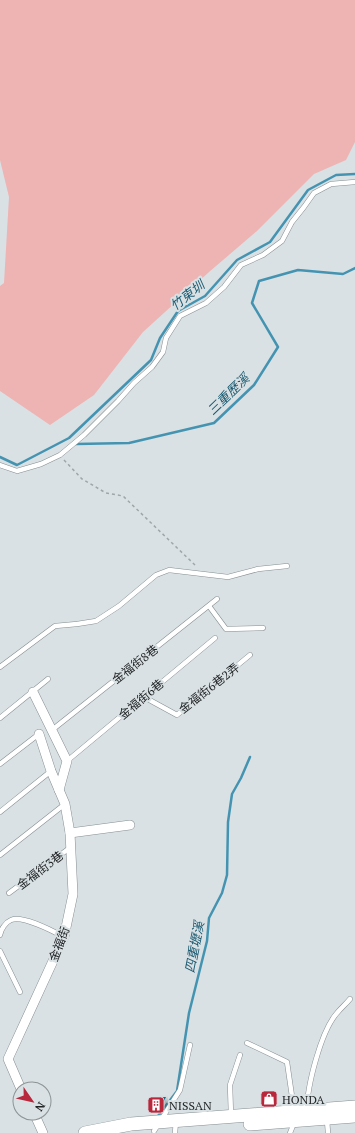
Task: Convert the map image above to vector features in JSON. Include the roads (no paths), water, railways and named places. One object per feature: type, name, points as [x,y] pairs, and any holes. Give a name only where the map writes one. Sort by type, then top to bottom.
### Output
[{"type":"main road","points":[[175,1128],[231,1117],[299,1119],[355,1106]]},
{"type":"main road","points":[[85,1133],[131,1124],[175,1128],[355,1116]]},
{"type":"main road","points":[[129,1133],[157,1127]]},
{"type":"street","points":[[33,692],[67,761],[59,790]]},
{"type":"street","name":"金福街","points":[[18,1081],[8,1059],[64,937],[73,894],[70,833],[65,804],[51,771],[39,734]]},
{"type":"street","points":[[70,833],[130,825]]},
{"type":"street","points":[[38,1121],[43,1133]]},
{"type":"lane","points":[[0,464],[17,471],[41,464],[60,455],[84,435],[134,383],[152,367],[163,352],[166,338],[180,316],[206,303],[224,287],[241,264],[263,255],[282,241],[292,222],[314,193],[331,184],[355,182]]},
{"type":"lane","points":[[0,667],[55,626],[77,624],[96,620],[119,606],[156,575],[169,570],[228,577],[258,569],[287,566]]},
{"type":"lane","name":"金福街8巷","points":[[52,730],[217,599]]},
{"type":"lane","points":[[209,606],[226,629],[263,628]]},
{"type":"lane","name":"金福街6巷","points":[[67,761],[215,638]]},
{"type":"lane","name":"金福街6巷2弄","points":[[144,697],[177,714],[250,655]]},
{"type":"lane","points":[[0,718],[48,679]]},
{"type":"lane","points":[[0,764],[39,734]]},
{"type":"lane","points":[[0,812],[51,771]]},
{"type":"lane","points":[[0,855],[65,804]]},
{"type":"lane","name":"金福街3巷","points":[[9,893],[71,847]]},
{"type":"lane","points":[[0,935],[1,929],[11,920],[20,919],[42,926],[64,937]]},
{"type":"lane","points":[[0,951],[20,992]]},
{"type":"lane","points":[[299,1119],[307,1102],[314,1065],[326,1031],[336,1013],[350,999]]},
{"type":"lane","points":[[247,1043],[287,1062],[299,1119]]},
{"type":"lane","points":[[157,1127],[180,1090],[190,1045]]},
{"type":"lane","points":[[231,1117],[230,1085],[240,1055]]},
{"type":"lane","points":[[327,1118],[328,1133]]},
{"type":"waterway","name":"竹東圳","points":[[0,457],[17,465],[69,438],[151,360],[160,338],[178,311],[205,296],[237,260],[270,242],[308,190],[336,175],[355,174]]},
{"type":"waterway","name":"三重歷溪","points":[[76,444],[129,443],[214,423],[254,385],[278,347],[252,303],[259,281],[298,270],[343,274],[355,268]]},
{"type":"waterway","name":"四重壢溪","points":[[158,1116],[177,1091],[189,1013],[207,941],[209,918],[222,893],[227,875],[228,822],[232,794],[250,757]]},
{"type":"place","name":"HONDA","points":[[269,1099]]},
{"type":"place","name":"NISSAN","points":[[156,1105]]}]
